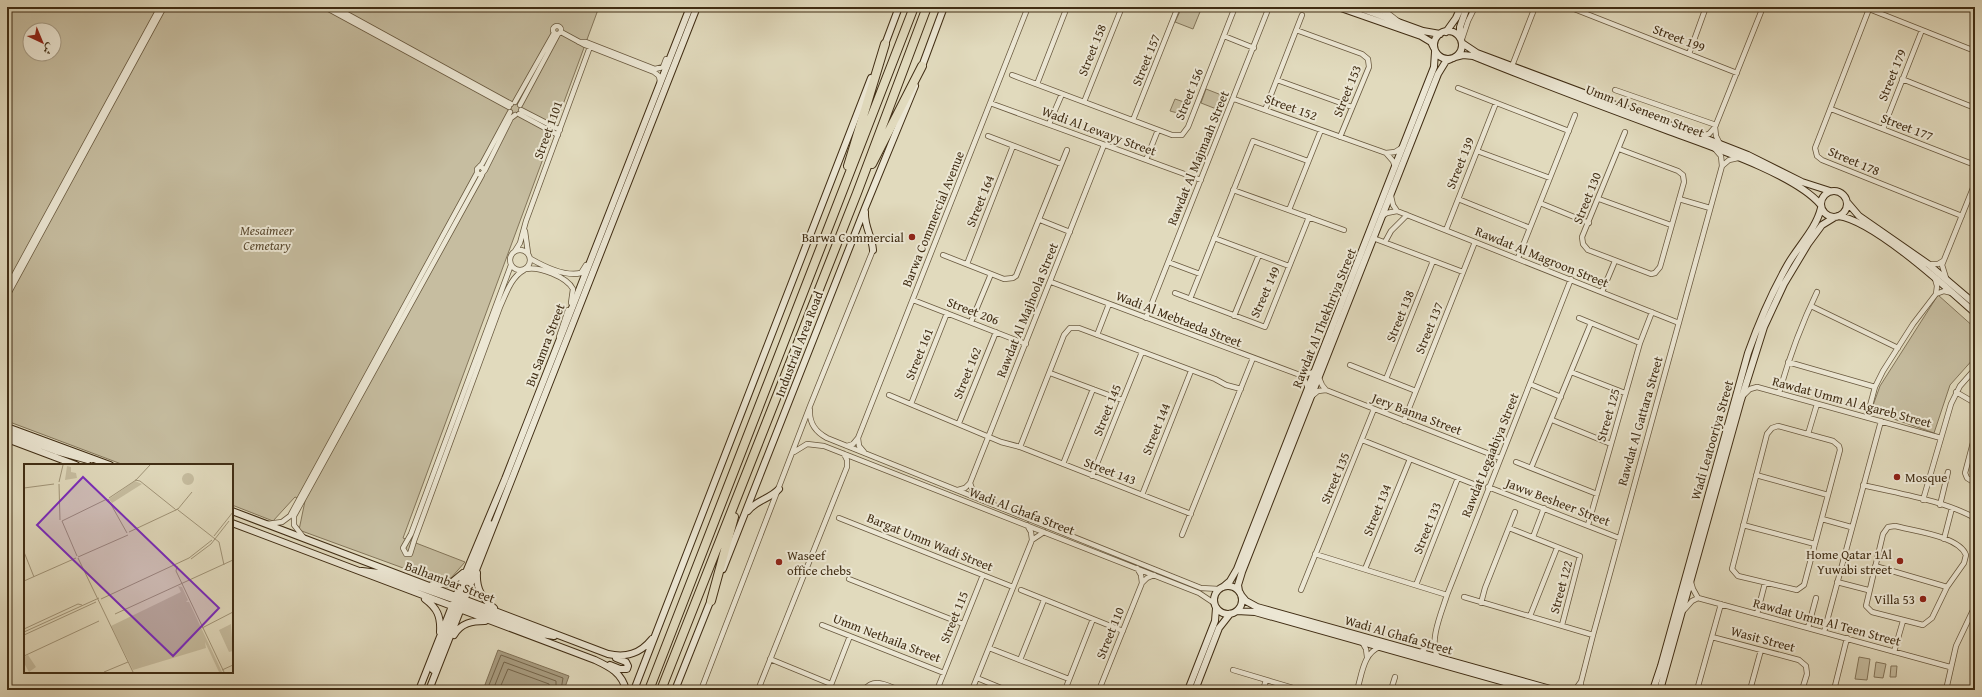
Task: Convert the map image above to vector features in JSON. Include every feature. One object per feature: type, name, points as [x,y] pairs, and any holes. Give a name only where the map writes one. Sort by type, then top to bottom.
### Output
[{"type":"highway","name":"Industrial Area Road","points":[[649,690],[914,7]]},
{"type":"highway","name":"Industrial Area Road","points":[[661,690],[857,193],[927,7]]},
{"type":"highway","points":[[848,178],[848,166],[885,44]]},
{"type":"highway","points":[[857,193],[922,66]]},
{"type":"highway","points":[[710,601],[741,488]]},
{"type":"street","points":[[7,288],[160,7]]},
{"type":"street","points":[[7,296],[164,7]]},
{"type":"street","points":[[325,7],[519,111]]},
{"type":"street","points":[[334,7],[559,132]]},
{"type":"street","name":"Bu Samra Street","points":[[428,690],[447,647],[468,567],[497,500],[690,7]]},
{"type":"street","name":"Bu Samra Street","points":[[419,690],[439,639],[479,566],[697,7]]},
{"type":"street","points":[[634,690],[899,7]]},
{"type":"street","name":"Industrial Area Road","points":[[675,690],[865,208],[910,102],[944,7]]},
{"type":"street","name":"Barwa Commercial Avenue","points":[[858,438],[1028,7]]},
{"type":"street","points":[[1036,84],[1067,7]]},
{"type":"street","name":"Street 158","points":[[1084,102],[1122,7]]},
{"type":"street","name":"Street 157","points":[[1133,120],[1178,7]]},
{"type":"street","name":"Rawdat Al Majmaah Street","points":[[1146,318],[1234,99],[1269,7]]},
{"type":"street","points":[[1338,7],[1421,36],[1431,42],[1434,50],[1442,58],[1453,58],[1461,51],[1460,27],[1464,8]]},
{"type":"street","points":[[1357,7],[1422,31],[1443,33],[1452,32],[1461,41]]},
{"type":"street","points":[[1371,7],[1389,14],[1399,22]]},
{"type":"street","points":[[1461,41],[1475,7]]},
{"type":"street","points":[[1512,66],[1535,7]]},
{"type":"street","name":"Street 199","points":[[1569,7],[1737,73]]},
{"type":"street","points":[[1689,54],[1706,7]]},
{"type":"street","points":[[1720,144],[1716,136],[1716,126],[1763,7]]},
{"type":"street","points":[[1864,7],[1975,51]]},
{"type":"street","name":"Street 156","points":[[1012,75],[1177,136],[1185,132],[1224,36],[1233,8]]},
{"type":"street","points":[[1434,50],[1435,40],[1443,33],[1464,8]]},
{"type":"street","name":"Street 178","points":[[1869,9],[1815,148],[1819,158],[1962,216]]},
{"type":"street","points":[[1265,110],[1302,15]]},
{"type":"street","name":"Street 153","points":[[1296,30],[1362,54],[1368,59],[1369,67],[1340,137]]},
{"type":"street","name":"Street 179","points":[[1883,129],[1922,30]]},
{"type":"street","points":[[481,172],[477,169],[480,166],[511,106],[558,33]]},
{"type":"street","points":[[558,33],[655,69],[664,65],[672,44],[678,37]]},
{"type":"street","points":[[267,524],[282,522],[290,516],[511,118],[519,111],[558,33]]},
{"type":"street","points":[[1224,36],[1254,48]]},
{"type":"street","name":"Umm Al Seneem Street","points":[[1461,41],[1477,53],[1700,136],[1748,155],[1802,182],[1830,191]]},
{"type":"street","points":[[591,45],[654,72],[659,76],[660,83]]},
{"type":"street","name":"Street 1101","points":[[515,251],[520,243],[526,221],[591,45]]},
{"type":"street","name":"Rawdat Al Thekhriya Street","points":[[1221,588],[1230,581],[1237,569],[1315,372],[1434,67],[1434,50]]},
{"type":"street","name":"Umm Al Seneem Street","points":[[1453,58],[1463,54],[1473,56],[1738,158],[1800,188],[1813,196],[1821,206]]},
{"type":"street","name":"Rawdat Al Thekhriya Street","points":[[1240,593],[1238,585],[1242,572],[1312,397],[1381,217],[1438,74],[1446,61],[1453,58]]},
{"type":"street","points":[[1902,79],[1975,108]]},
{"type":"street","points":[[1277,80],[1352,107]]},
{"type":"street","points":[[1458,88],[1569,131]]},
{"type":"street","points":[[1615,90],[1716,126]]},
{"type":"street","points":[[1050,124],[1062,94]]},
{"type":"street","name":"Street 152","points":[[1234,99],[1386,153]]},
{"type":"street","name":"Wadi Al Lewayy Street","points":[[990,103],[1201,180]]},
{"type":"street","name":"Street 139","points":[[1446,230],[1496,103]]},
{"type":"street","name":"Street 177","points":[[1831,109],[1975,165]]},
{"type":"street","points":[[1518,258],[1575,116]]},
{"type":"street","points":[[1700,136],[1708,134],[1716,126]]},
{"type":"street","name":"Street 156","points":[[1146,160],[1158,130]]},
{"type":"street","points":[[1289,210],[1321,130]]},
{"type":"street","name":"Street 130","points":[[1619,149],[1678,171],[1683,175],[1684,182],[1660,267],[1655,273],[1647,274],[1588,250],[1583,244],[1582,237],[1599,199],[1625,132]]},
{"type":"street","points":[[988,136],[1061,164]]},
{"type":"street","points":[[1190,299],[1254,141],[1308,161]]},
{"type":"street","name":"Rawdat Al Majhoola Street","points":[[970,483],[1104,145]]},
{"type":"street","name":"Street 164","points":[[966,264],[1013,146]]},
{"type":"street","points":[[1386,153],[1395,152],[1403,146]]},
{"type":"street","points":[[1715,149],[1721,156],[1722,166]]},
{"type":"street","points":[[943,255],[991,274],[1009,279],[1016,276],[1040,220],[1067,150]]},
{"type":"street","points":[[1477,151],[1550,178]]},
{"type":"street","points":[[1386,153],[1393,161],[1395,167]]},
{"type":"street","points":[[1722,166],[1729,160],[1738,158]]},
{"type":"street","name":"Rawdat Al Gattara Street","points":[[1581,690],[1581,682],[1619,538],[1722,166]]},
{"type":"street","points":[[304,538],[294,525],[294,516],[481,172]]},
{"type":"street","points":[[1946,278],[1942,268],[1943,261],[1975,183]]},
{"type":"street","points":[[1234,190],[1344,230]]},
{"type":"street","points":[[1975,304],[1928,264],[1859,216],[1847,202],[1843,194],[1834,190],[1823,196],[1821,206],[1826,215],[1848,218],[1862,224],[1935,278],[1975,313]]},
{"type":"street","points":[[1381,217],[1387,213],[1397,211],[1391,201],[1391,194]]},
{"type":"street","points":[[1458,199],[1530,228]]},
{"type":"street","points":[[1599,199],[1671,225]]},
{"type":"street","points":[[1679,199],[1710,208]]},
{"type":"street","points":[[1837,217],[1845,210],[1847,202]]},
{"type":"street","points":[[1540,203],[1589,223]]},
{"type":"street","name":"Wadi Leatooriya Street","points":[[1653,690],[1748,353],[1756,330],[1776,288],[1789,262],[1817,221],[1821,206]]},
{"type":"street","points":[[701,690],[810,406],[873,250],[872,241],[866,225],[865,208]]},
{"type":"street","name":"Rawdat Al Magroon Street","points":[[1397,211],[1679,323]]},
{"type":"street","points":[[1385,242],[1391,230],[1408,215]]},
{"type":"street","name":"Street 149","points":[[1175,293],[1265,327],[1309,217]]},
{"type":"street","name":"Wadi Leatooriya Street","points":[[1660,690],[1683,612],[1749,370],[1764,327],[1794,265],[1822,225],[1837,217]]},
{"type":"street","points":[[1040,220],[1070,232]]},
{"type":"street","name":"Street 1101","points":[[526,221],[525,236],[528,253]]},
{"type":"street","points":[[1214,238],[1289,266]]},
{"type":"street","points":[[1373,238],[1463,272]]},
{"type":"street","name":"Street 137","points":[[1404,421],[1475,242]]},
{"type":"street","points":[[558,341],[560,331],[573,298],[573,289],[566,281],[539,270],[531,268],[519,273],[513,280],[500,307],[431,491],[414,541],[413,549],[410,554],[406,554],[403,548],[411,534],[511,266],[510,259],[515,251],[522,250],[528,253],[531,259],[566,274],[575,275],[584,270],[594,252]]},
{"type":"street","points":[[1234,316],[1258,255]]},
{"type":"street","points":[[511,266],[517,270],[525,270],[529,266],[531,259]]},
{"type":"street","name":"Street 138","points":[[1386,379],[1433,261]]},
{"type":"street","points":[[1602,292],[1615,261]]},
{"type":"street","points":[[1928,264],[1938,264],[1943,261]]},
{"type":"street","points":[[1168,262],[1200,274]]},
{"type":"street","points":[[971,322],[991,274]]},
{"type":"street","points":[[1867,417],[1875,387],[1898,348],[1936,294],[1937,286],[1935,278]]},
{"type":"street","name":"Rawdat Legaabiya Street","points":[[1438,657],[1434,649],[1434,641],[1447,595],[1488,487],[1571,280]]},
{"type":"street","name":"Wadi Al Mebtaeda Street","points":[[1050,282],[1300,375]]},
{"type":"street","points":[[1936,294],[1944,291],[1952,293]]},
{"type":"street","points":[[1779,393],[1788,362],[1817,292]]},
{"type":"street","name":"Street 206","points":[[913,300],[1026,344]]},
{"type":"street","points":[[1097,335],[1109,304]]},
{"type":"street","points":[[1811,306],[1898,348]]},
{"type":"street","name":"Street 125","points":[[1588,525],[1640,343],[1652,312]]},
{"type":"street","name":"Street 161","points":[[911,404],[947,313]]},
{"type":"street","points":[[1579,318],[1640,343]]},
{"type":"street","points":[[1531,468],[1591,323]]},
{"type":"street","points":[[1020,448],[1067,331],[1074,327],[1240,389]]},
{"type":"street","name":"Street 162","points":[[959,423],[996,332]]},
{"type":"street","name":"Street 145","points":[[1092,476],[1142,352]]},
{"type":"street","points":[[1182,535],[1253,358]]},
{"type":"street","points":[[1788,362],[1875,387]]},
{"type":"street","points":[[1350,365],[1416,391]]},
{"type":"street","points":[[1923,500],[1951,404],[1956,392],[1975,369]]},
{"type":"street","name":"Rawdat Umm Al Agareb Street","points":[[1749,370],[1750,380],[1757,387],[1941,438]]},
{"type":"street","name":"Street 144","points":[[1142,495],[1191,371]]},
{"type":"street","points":[[1308,388],[1300,375],[1315,372]]},
{"type":"street","points":[[1571,372],[1625,394]]},
{"type":"street","points":[[1050,373],[1122,400]]},
{"type":"street","points":[[1319,378],[1326,390]]},
{"type":"street","points":[[1530,384],[1561,397]]},
{"type":"street","name":"Rawdat Umm Al Agareb Street","points":[[1741,400],[1747,391],[1757,387]]},
{"type":"street","points":[[1063,464],[1093,389]]},
{"type":"street","points":[[1312,397],[1318,391],[1326,390]]},
{"type":"street","name":"Jery Banna Street","points":[[1326,390],[1500,458]]},
{"type":"street","points":[[1956,392],[1975,403]]},
{"type":"street","name":"Street 143","points":[[889,395],[959,423],[1001,442],[1063,464],[1191,514]]},
{"type":"street","points":[[1808,434],[1817,404]]},
{"type":"street","name":"Wadi Al Ghafa Street","points":[[810,406],[810,421],[814,428],[823,436],[1201,588],[1221,588]]},
{"type":"street","name":"Street 135","points":[[1301,590],[1374,409]]},
{"type":"street","points":[[1552,420],[1611,444]]},
{"type":"street","points":[[1824,632],[1851,527],[1881,421]]},
{"type":"street","points":[[1778,426],[1808,434],[1833,441],[1839,446],[1840,455],[1804,584],[1800,589],[1794,590],[1738,576],[1732,568],[1756,475],[1767,434],[1772,428],[1778,426]]},
{"type":"street","points":[[7,427],[107,464]]},
{"type":"street","points":[[7,433],[74,457],[107,464]]},
{"type":"street","points":[[1975,435],[1965,473],[1967,478],[1975,483]]},
{"type":"street","points":[[792,455],[803,445],[819,444],[818,438],[823,436]]},
{"type":"street","points":[[847,446],[854,444],[858,438]]},
{"type":"street","points":[[858,438],[859,446],[864,452]]},
{"type":"street","points":[[7,439],[73,464]]},
{"type":"street","points":[[1362,440],[1476,485]]},
{"type":"street","points":[[7,442],[16,443]]},
{"type":"street","name":"Wadi Al Ghafa Street","points":[[819,444],[1137,568],[1205,596],[1215,606]]},
{"type":"street","points":[[758,690],[847,467],[847,460],[844,454]]},
{"type":"street","name":"Street 134","points":[[1365,569],[1410,459]]},
{"type":"street","points":[[847,467],[860,460]]},
{"type":"street","points":[[1516,462],[1597,494]]},
{"type":"street","points":[[1940,505],[1948,472]]},
{"type":"street","points":[[1756,475],[1828,495]]},
{"type":"street","name":"Street 133","points":[[1416,585],[1458,478]]},
{"type":"street","points":[[958,490],[965,488],[970,483],[975,497]]},
{"type":"street","points":[[1863,485],[1952,508],[1975,518]]},
{"type":"street","name":"Jaww Besheer Street","points":[[1488,487],[1619,538]]},
{"type":"street","points":[[744,518],[755,504],[770,497],[779,489]]},
{"type":"street","points":[[428,690],[459,603],[490,526],[497,500]]},
{"type":"street","points":[[1533,537],[1544,508]]},
{"type":"street","points":[[1944,539],[1952,508]]},
{"type":"street","name":"Balhambar Street","points":[[233,511],[426,584],[491,622],[596,660],[619,675],[626,690]]},
{"type":"street","points":[[1481,603],[1485,588],[1515,512]]},
{"type":"street","name":"Bargat Umm Wadi Street","points":[[839,518],[1013,586]]},
{"type":"street","points":[[1822,519],[1851,527]]},
{"type":"street","name":"Balhambar Street","points":[[233,523],[420,595],[498,612],[608,654],[624,656],[634,654],[646,646],[655,636]]},
{"type":"street","points":[[972,690],[1032,540],[1031,532],[1027,525]]},
{"type":"street","points":[[1743,525],[1815,544]]},
{"type":"street","points":[[1895,526],[1944,539],[1958,545],[1966,555],[1964,563],[1947,587],[1932,618],[1926,624],[1918,625],[1870,611],[1866,606],[1868,590],[1875,566],[1884,534],[1888,527],[1895,526]]},
{"type":"street","name":"Street 122","points":[[1509,528],[1580,556],[1562,626]]},
{"type":"street","points":[[1032,540],[1044,532]]},
{"type":"street","points":[[1530,616],[1557,548]]},
{"type":"street","points":[[1315,554],[1447,595]]},
{"type":"street","points":[[479,566],[477,579],[479,592],[498,612]]},
{"type":"street","points":[[1875,566],[1947,587]]},
{"type":"street","points":[[426,584],[451,583],[459,578],[468,567]]},
{"type":"street","points":[[349,568],[379,574],[542,634],[568,638]]},
{"type":"street","points":[[1137,568],[1141,575],[1142,584]]},
{"type":"street","name":"Street 115","points":[[937,690],[983,575]]},
{"type":"street","points":[[1142,584],[1147,578],[1154,575]]},
{"type":"street","points":[[849,579],[963,624]]},
{"type":"street","points":[[1683,612],[1689,603],[1698,598],[1693,589],[1691,580]]},
{"type":"street","points":[[1837,582],[1868,590]]},
{"type":"street","points":[[1757,614],[1765,583]]},
{"type":"street","name":"Street 110","points":[[1099,690],[1142,584]]},
{"type":"street","points":[[1188,690],[1215,620],[1214,596],[1221,588],[1232,587],[1240,593],[1241,604],[1236,611],[1230,614],[1219,628],[1195,690]]},
{"type":"street","points":[[1021,590],[1123,631]]},
{"type":"street","name":"Wadi Al Ghafa Street","points":[[1240,593],[1251,604],[1257,607],[1554,690]]},
{"type":"street","points":[[420,595],[433,606],[439,614],[439,639]]},
{"type":"street","name":"Street 122","points":[[1464,597],[1593,635]]},
{"type":"street","name":"Rawdat Umm Al Teen Street","points":[[1698,598],[1950,667]]},
{"type":"street","points":[[1808,628],[1816,598]]},
{"type":"street","points":[[1020,660],[1044,600]]},
{"type":"street","points":[[1697,690],[1721,604]]},
{"type":"street","points":[[1215,606],[1222,613],[1230,614]]},
{"type":"street","points":[[1946,690],[1950,667],[1961,635],[1975,606]]},
{"type":"street","name":"Wadi Al Ghafa Street","points":[[1236,611],[1255,612],[1533,690]]},
{"type":"street","points":[[1065,690],[1094,619]]},
{"type":"street","points":[[447,647],[455,633],[463,625],[478,621],[491,622]]},
{"type":"street","points":[[1894,652],[1904,621]]},
{"type":"street","name":"Umm Nethaila Street","points":[[822,625],[944,673]]},
{"type":"street","points":[[829,690],[850,636]]},
{"type":"street","name":"Wasit Street","points":[[1712,637],[1804,663],[1807,671],[1802,690]]},
{"type":"street","points":[[1834,690],[1847,638]]},
{"type":"street","points":[[1421,652],[1429,648],[1434,641]]},
{"type":"street","points":[[1357,690],[1367,657],[1366,649],[1362,642]]},
{"type":"street","points":[[1367,657],[1380,647]]},
{"type":"street","points":[[989,648],[1069,679]]},
{"type":"street","points":[[1750,690],[1761,650]]},
{"type":"street","points":[[596,660],[620,669],[627,668],[628,666],[626,662],[608,654]]},
{"type":"street","points":[[770,659],[831,684]]},
{"type":"street","points":[[1233,670],[1300,690]]},
{"type":"street","points":[[680,676],[680,690]]},
{"type":"street","points":[[1391,690],[1395,677]]},
{"type":"street","points":[[977,678],[1006,690]]},
{"type":"street","points":[[1263,690],[1266,680]]},
{"type":"street","points":[[864,690],[869,685],[876,682],[899,690]]},
{"type":"street","name":"Rawdat Al Gattara Street","points":[[1575,690],[1581,682]]},
{"type":"green space","name":"Mesaimeer Cemetary","points":[[7,7],[599,7],[403,538],[465,562],[451,578],[436,580],[299,530],[305,501],[295,497],[273,521],[233,505],[233,464],[121,464],[7,421]]},
{"type":"green space","points":[[1182,7],[1202,7],[1193,29],[1175,22]]},
{"type":"green space","points":[[1206,89],[1224,96],[1219,110],[1201,103]]},
{"type":"green space","points":[[1175,99],[1190,104],[1185,115],[1170,111]]},
{"type":"green space","points":[[1938,295],[1975,328],[1975,357],[1950,385],[1934,433],[1871,411],[1880,386]]},
{"type":"green space","points":[[1859,657],[1870,659],[1867,680],[1855,679]]},
{"type":"green space","points":[[1876,662],[1886,664],[1883,678],[1874,677]]},
{"type":"green space","points":[[1891,666],[1897,666],[1896,677],[1890,677]]},
{"type":"water","points":[[498,650],[569,676],[564,690],[483,690]]},
{"type":"place","name":"Barwa Commercial","points":[[912,237]]},
{"type":"place","name":"Mosque","points":[[1897,477]]},
{"type":"place","name":"Home Qatar 1Al Yuwabi street","points":[[1900,561]]},
{"type":"place","name":"Waseef office chebs","points":[[779,562]]},
{"type":"place","name":"Villa 53","points":[[1923,599]]}]
